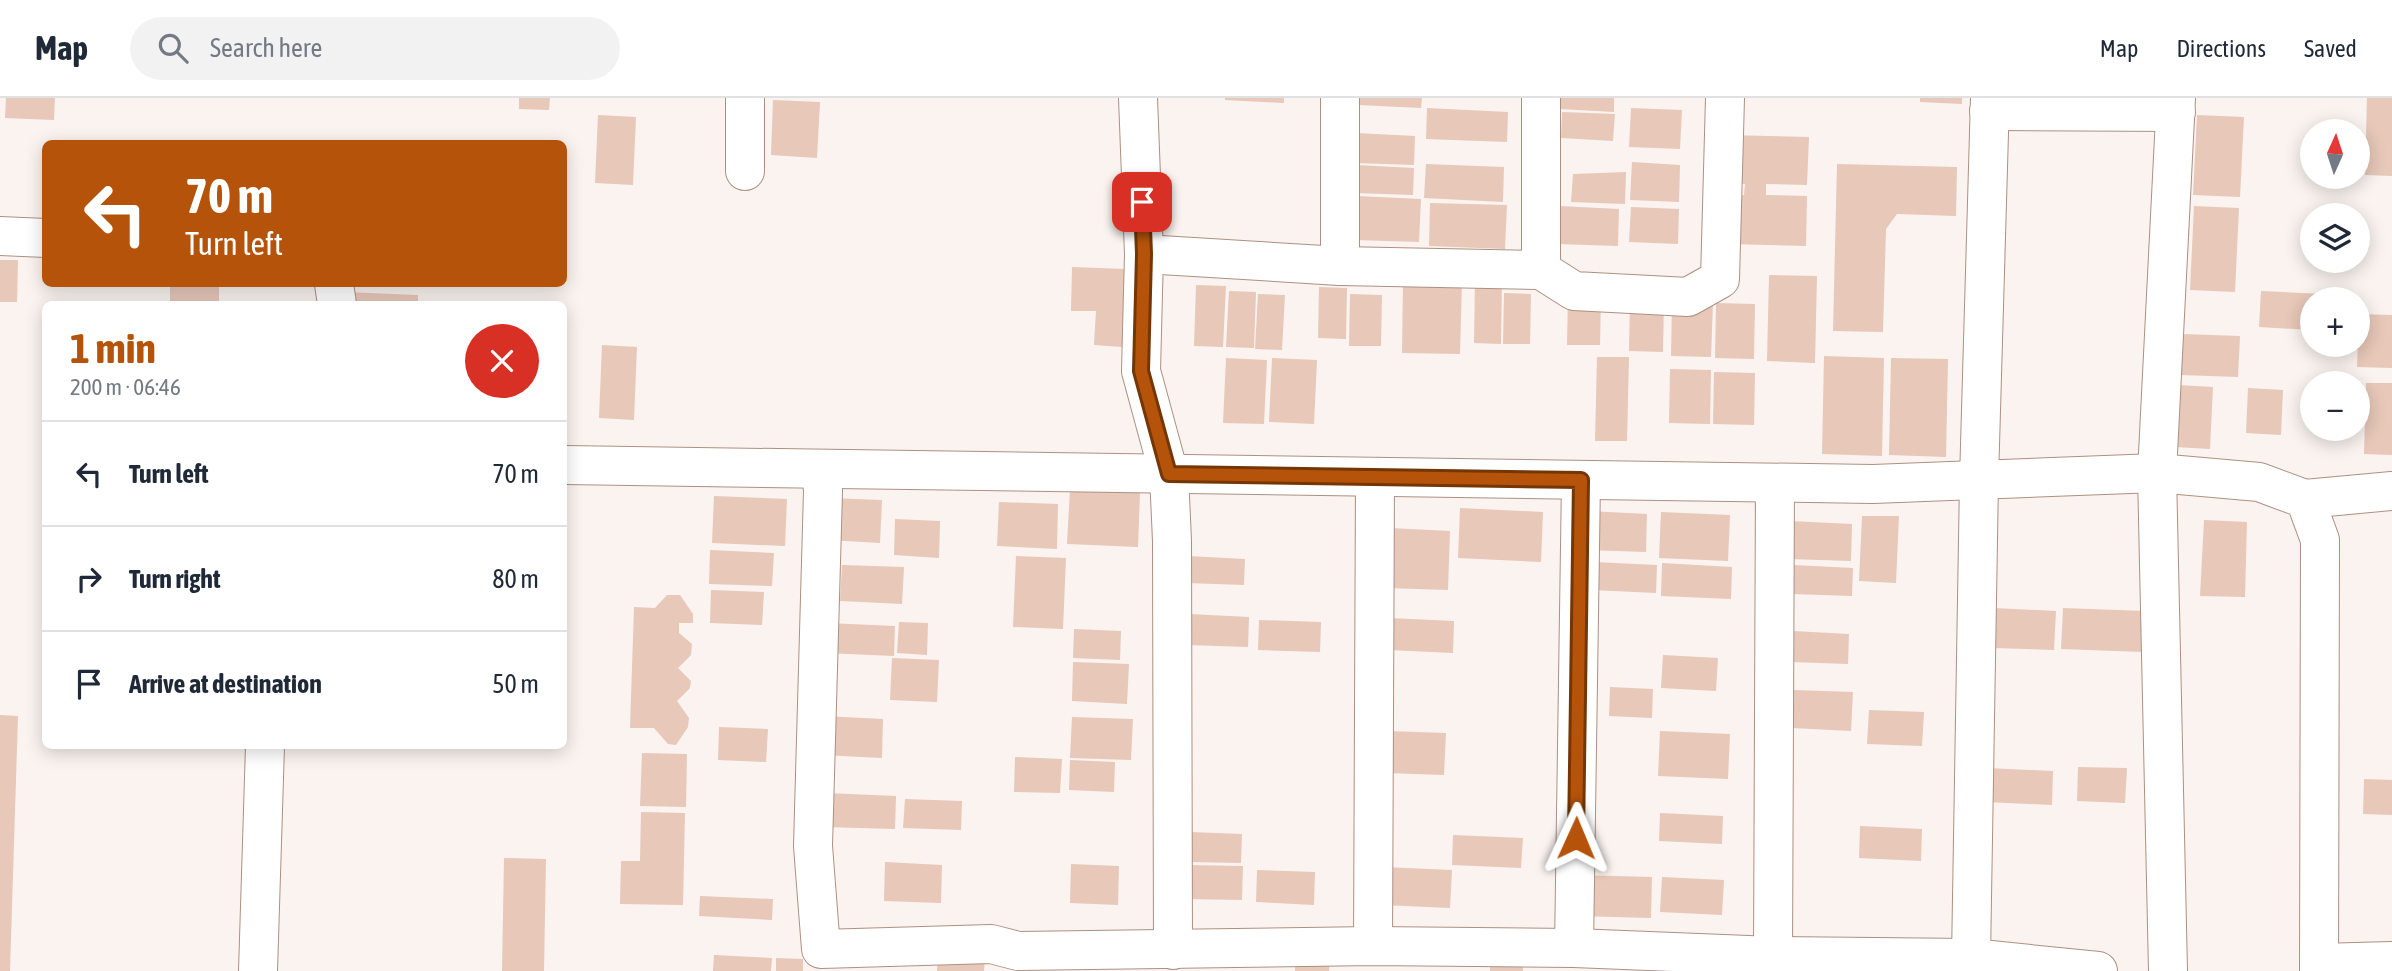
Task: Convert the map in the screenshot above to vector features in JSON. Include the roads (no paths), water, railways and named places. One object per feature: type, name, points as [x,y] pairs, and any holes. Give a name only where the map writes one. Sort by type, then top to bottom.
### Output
[{"type":"street","points":[[745,98],[745,171]]},
{"type":"street","points":[[1138,98],[1144,254],[1141,371],[1169,474],[1172,554],[1173,950]]},
{"type":"street","points":[[1340,98],[1340,267]]},
{"type":"street","points":[[1541,98],[1541,270]]},
{"type":"street","points":[[1144,254],[1340,267],[1541,270],[1574,291],[1688,297],[1720,279],[1725,98]]},
{"type":"street","points":[[1971,958],[1979,480],[1990,104],[2176,105],[2157,474],[2164,970]]},
{"type":"street","points":[[0,236],[42,238]]},
{"type":"street","points":[[567,465],[1873,484],[2157,474],[2259,482],[2305,499],[2392,491]]},
{"type":"street","points":[[821,469],[823,491],[813,846],[821,949],[990,944],[1018,951],[1373,946],[1574,948],[1773,956],[1971,958],[2098,971]]},
{"type":"street","points":[[1373,946],[1375,477]]},
{"type":"street","points":[[1574,948],[1581,480]]},
{"type":"street","points":[[1773,956],[1775,483]]},
{"type":"street","points":[[2305,499],[2320,540],[2319,967],[2392,961]]},
{"type":"street","points":[[258,971],[265,749]]}]
